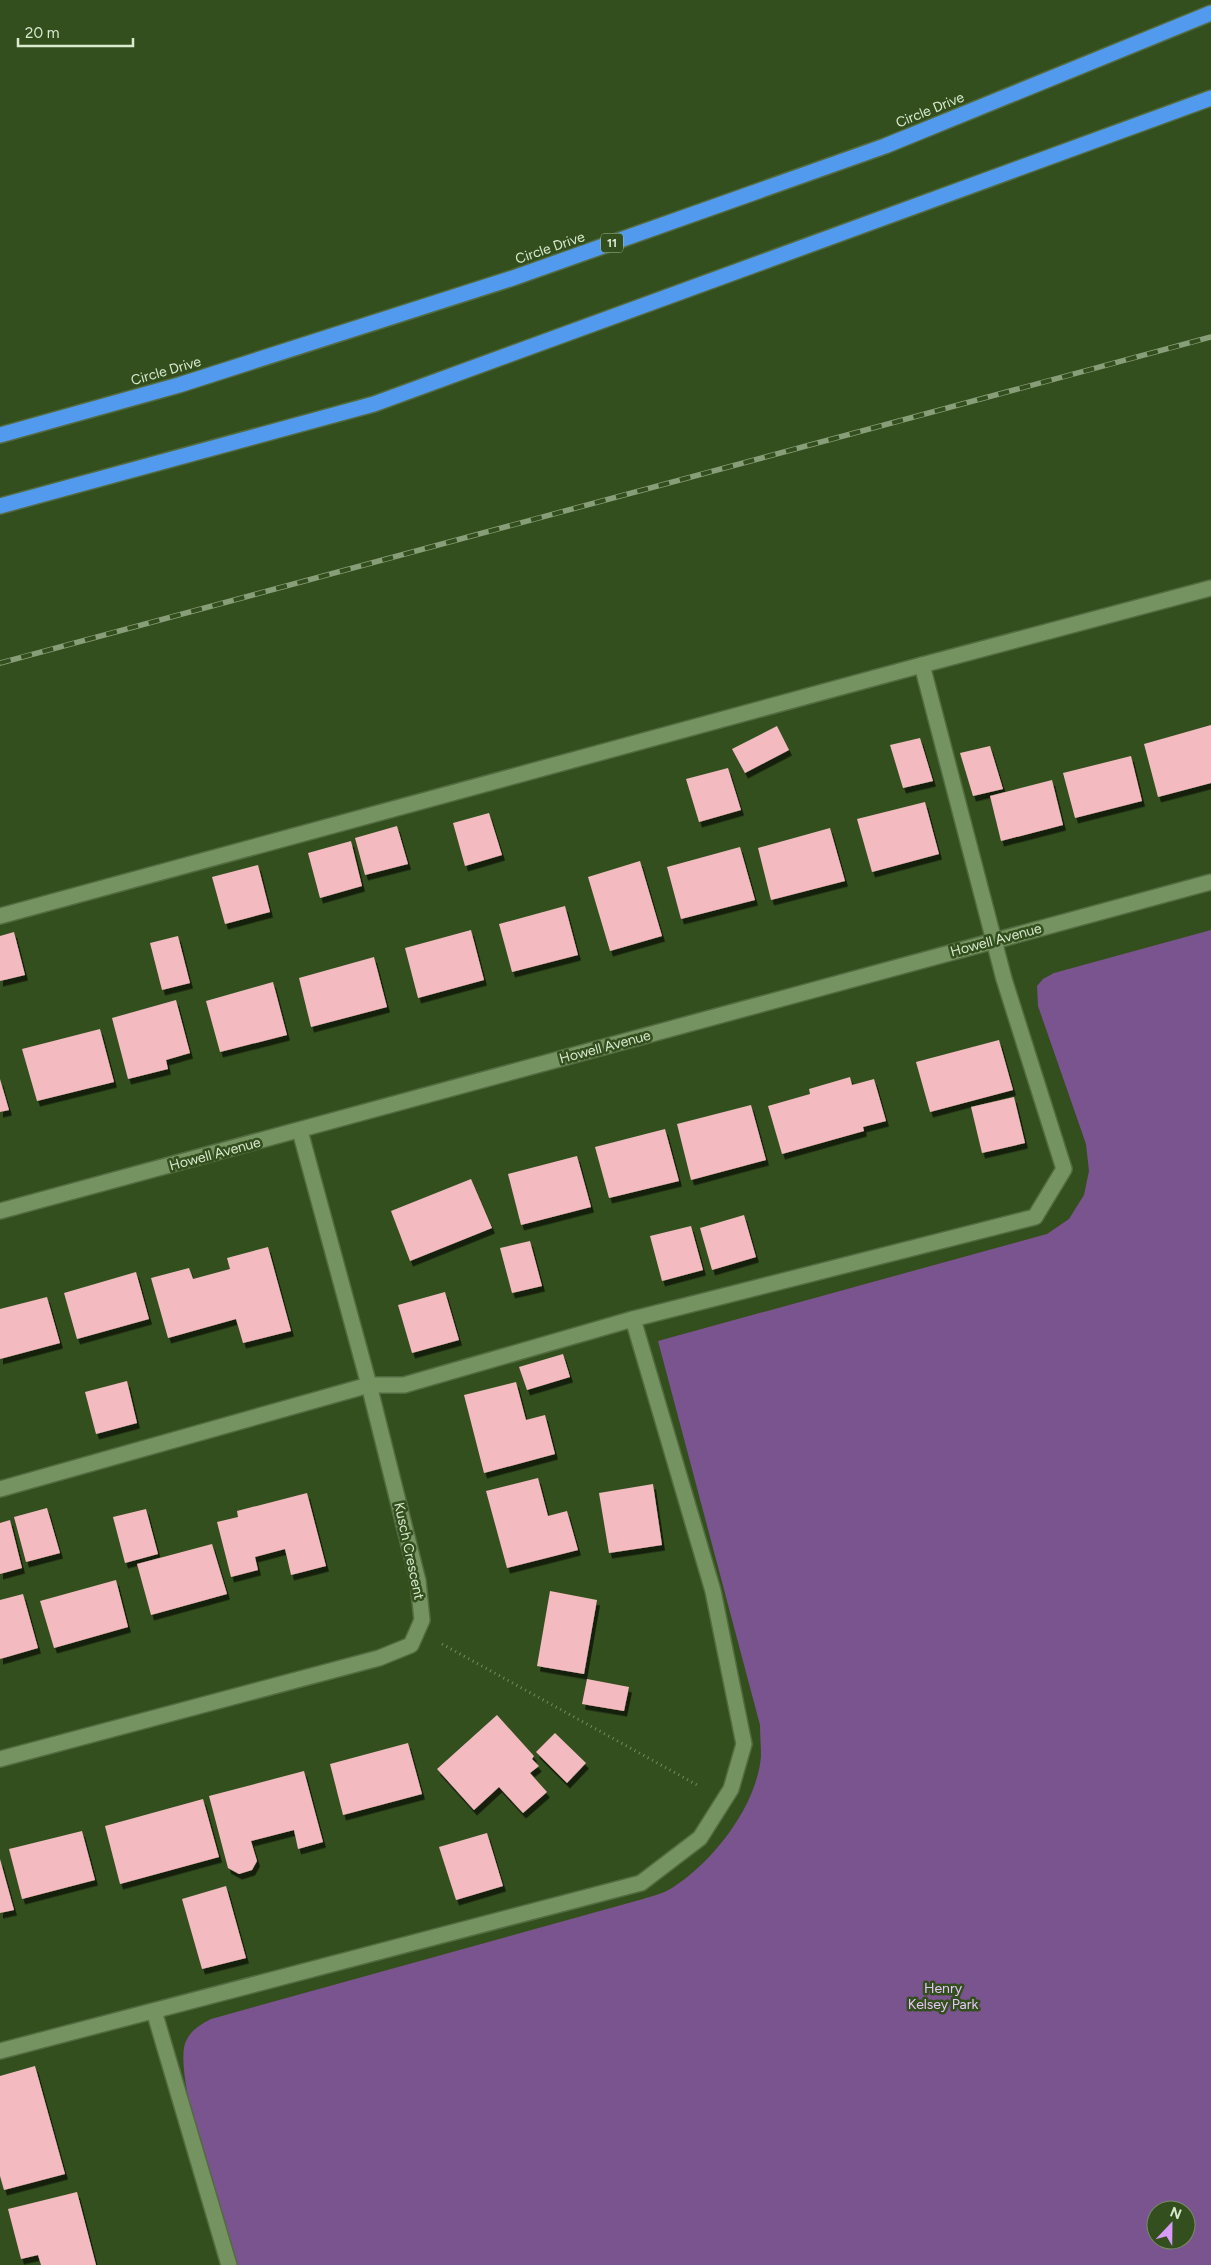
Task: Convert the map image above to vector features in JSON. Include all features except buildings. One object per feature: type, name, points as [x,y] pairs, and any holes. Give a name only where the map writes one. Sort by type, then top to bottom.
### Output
[{"type":"highway","name":"Circle Drive","points":[[0,434],[179,385],[513,278],[885,146],[1211,13]]},
{"type":"highway","points":[[0,506],[374,404],[1211,98]]},
{"type":"street","points":[[0,916],[922,664],[1211,588]]},
{"type":"street","points":[[0,1489],[369,1385],[404,1386],[633,1319],[1035,1217],[1064,1169],[1004,979],[922,664]]},
{"type":"street","name":"Howell Avenue","points":[[0,1211],[1211,882]]},
{"type":"street","name":"Kusch Crescent","points":[[0,1759],[372,1660],[411,1645],[422,1620],[418,1581],[369,1385],[300,1131]]},
{"type":"street","points":[[0,2051],[641,1883],[700,1838],[731,1789],[744,1744],[713,1591],[633,1319]]},
{"type":"street","points":[[154,2011],[229,2265]]},
{"type":"path","points":[[443,1645],[724,1800]]},
{"type":"green space","name":"Henry Kelsey Park","points":[[1211,930],[1211,2265],[236,2265],[201,2150],[186,2084],[183,2058],[186,2041],[194,2030],[211,2019],[662,1893],[672,1888],[703,1863],[717,1848],[742,1813],[758,1775],[761,1756],[760,1725],[658,1341],[1047,1234],[1069,1219],[1084,1195],[1089,1171],[1086,1144],[1038,1006],[1037,986],[1043,979],[1054,973]]},
{"type":"railway","points":[[0,663],[1211,337]]}]
